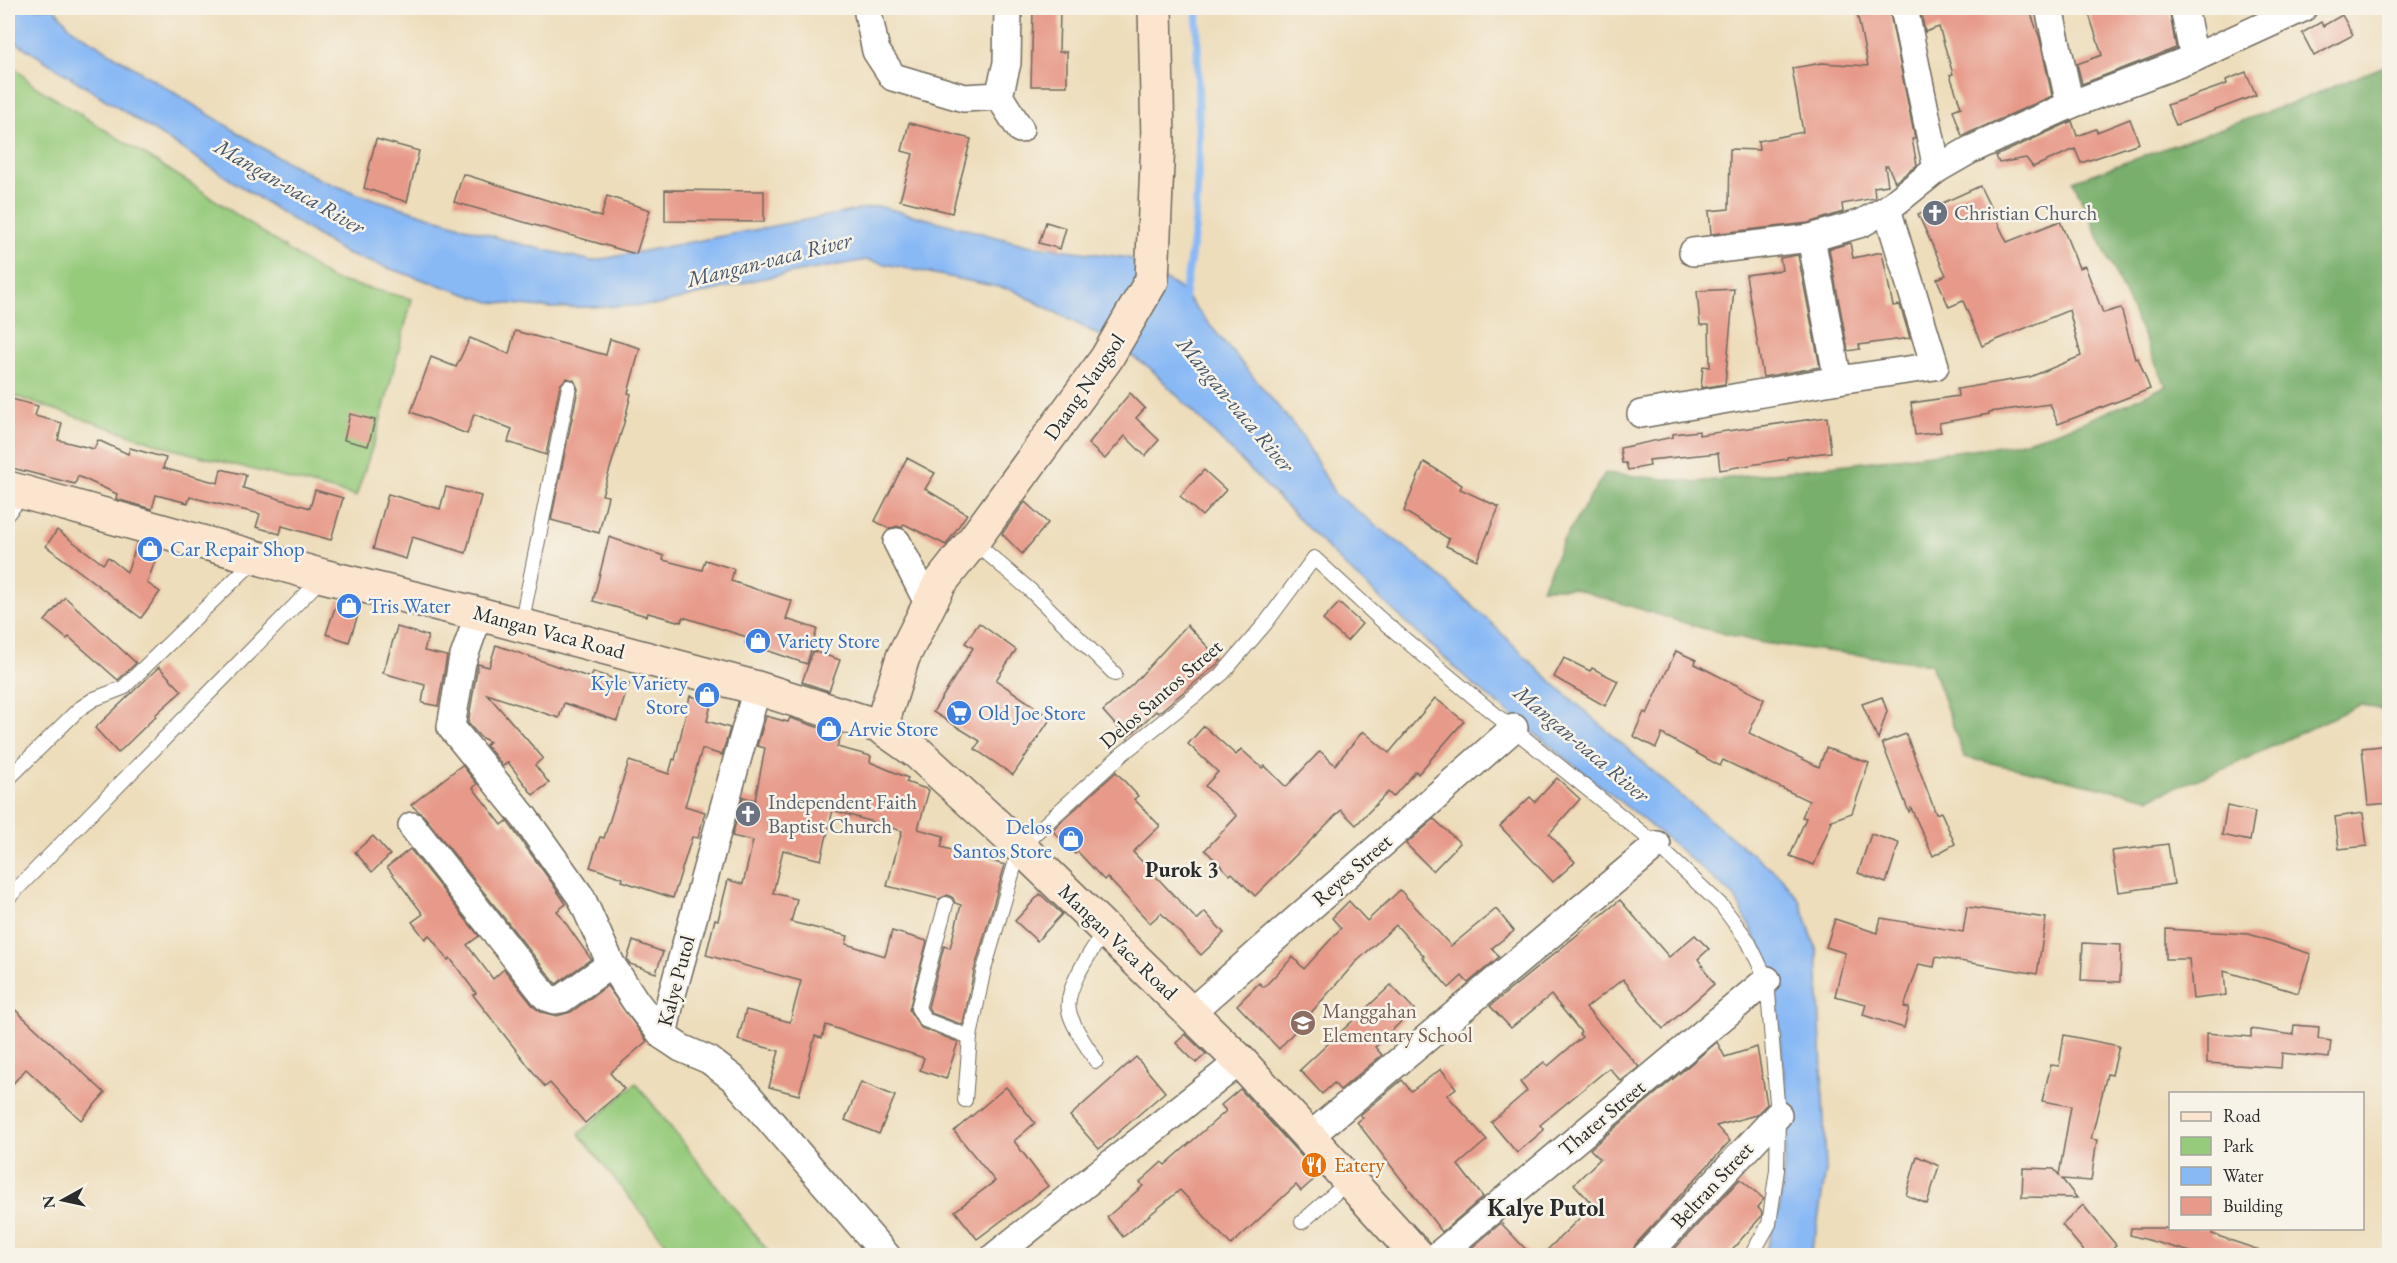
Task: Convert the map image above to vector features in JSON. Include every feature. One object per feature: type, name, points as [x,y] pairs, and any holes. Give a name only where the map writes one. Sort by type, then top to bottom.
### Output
[{"type":"main road","name":"Daang Naugsol","points":[[880,727],[903,657],[940,583],[1106,359],[1152,280],[1158,141],[1155,8]]},
{"type":"main road","name":"Mangan Vaca Road","points":[[13,498],[521,625],[757,688],[880,727],[918,753],[1020,847],[1191,1012],[1351,1180],[1418,1256]]},
{"type":"street","points":[[1008,8],[1007,63],[999,96],[1020,129]]},
{"type":"street","points":[[1904,8],[1938,169]]},
{"type":"street","points":[[2049,8],[2070,105]]},
{"type":"street","points":[[2184,8],[2194,58]]},
{"type":"street","points":[[1693,252],[1811,238],[1862,223],[1887,209],[1938,169],[1970,150],[2070,105],[2194,58],[2303,8]]},
{"type":"street","points":[[868,13],[876,51],[893,77],[964,98],[999,96]]},
{"type":"street","points":[[1641,414],[1838,380],[1935,366],[1887,209]]},
{"type":"street","points":[[1811,238],[1838,380]]},
{"type":"street","points":[[897,542],[928,603]]},
{"type":"street","name":"Kalye Putol","points":[[479,614],[462,662],[451,727],[524,817],[581,897],[611,964],[636,1002],[663,1036]]},
{"type":"street","name":"Kalye Putol","points":[[663,1036],[757,688]]},
{"type":"street","name":"Reyes Street","points":[[1191,1012],[1514,728]]},
{"type":"street","points":[[412,826],[546,997],[555,1000],[562,999],[611,964]]},
{"type":"street","points":[[1310,1136],[1657,845]]},
{"type":"street","name":"Thater Street","points":[[1437,1256],[1767,980]]},
{"type":"street","points":[[663,1036],[709,1060],[734,1079],[887,1256]]},
{"type":"street","points":[[994,1256],[1240,1061]]},
{"type":"street","name":"Beltran Street","points":[[1646,1256],[1778,1115]]},
{"type":"lane","points":[[521,625],[569,387]]},
{"type":"lane","points":[[973,541],[1030,590],[1114,674]]},
{"type":"lane","points":[[8,779],[79,709],[94,699],[123,688],[257,558]]},
{"type":"lane","name":"Delos Santos Street","points":[[1020,847],[1121,755],[1223,673],[1265,624],[1314,558],[1379,618],[1514,728]]},
{"type":"lane","points":[[8,898],[323,576]]},
{"type":"lane","points":[[1514,728],[1657,845],[1722,906],[1748,941],[1767,980],[1778,1115],[1777,1170],[1769,1224],[1752,1256]]},
{"type":"lane","points":[[965,1100],[970,1037],[983,973],[1020,847]]},
{"type":"lane","points":[[946,904],[918,1008],[925,1020],[970,1037]]},
{"type":"lane","points":[[1096,1061],[1069,1011],[1069,998],[1082,966],[1106,930]]},
{"type":"lane","points":[[1302,1222],[1351,1180]]},
{"type":"green space","points":[[8,61],[33,85],[190,183],[331,279],[412,299],[378,430],[356,496],[173,449],[8,394]]},
{"type":"green space","points":[[2389,64],[2389,713],[2361,704],[2231,766],[2149,798],[1964,757],[1931,664],[1762,643],[1698,627],[1572,588],[1542,588],[1563,541],[1605,473],[1697,482],[2006,445],[2068,428],[2166,386],[2073,181],[2295,102]]},
{"type":"green space","points":[[636,1083],[771,1255],[675,1255],[579,1134]]},
{"type":"water","name":"Mangan-vaca River","points":[[8,8],[54,8],[72,29],[274,155],[319,179],[355,193],[512,242],[592,261],[878,206],[1027,245],[1129,258],[1179,288],[1301,434],[1335,494],[1419,558],[1487,619],[1543,674],[1690,804],[1781,877],[1800,901],[1817,951],[1826,1170],[1816,1233],[1809,1255],[1762,1255],[1780,1206],[1788,1121],[1775,978],[1735,897],[1666,838],[1475,686],[1344,565],[1149,367],[1095,333],[1013,290],[866,260],[759,279],[658,305],[552,308],[490,302],[346,254],[8,37]]},
{"type":"building","points":[[1856,8],[1889,8],[1915,139],[1912,139],[1917,165],[1895,182],[1888,166],[1885,166],[1888,185],[1874,187],[1875,198],[1842,204],[1843,212],[1808,223],[1711,234],[1709,211],[1729,209],[1730,149],[1759,150],[1758,141],[1803,132],[1792,68],[1822,63],[1868,66]]},
{"type":"building","points":[[1920,8],[2029,8],[2040,39],[2052,96],[1962,136],[1953,110],[1961,107],[1950,75],[1953,74],[1939,27],[1925,32]]},
{"type":"building","points":[[2087,8],[2169,8],[2176,48],[2082,84],[2077,64],[2102,55]]},
{"type":"building","points":[[1033,10],[1060,11],[1059,52],[1067,52],[1067,86],[1031,86]]},
{"type":"building","points":[[2342,15],[2353,35],[2314,56],[2302,33],[2321,22],[2323,26]]},
{"type":"building","points":[[2246,72],[2256,95],[2176,125],[2167,105],[2227,84],[2226,80]]},
{"type":"building","points":[[2130,119],[2139,143],[2081,163],[2075,149],[2033,167],[2026,158],[1999,163],[1996,156],[2072,121],[2077,136],[2096,129],[2097,132]]},
{"type":"building","points":[[909,123],[971,139],[952,213],[900,200],[913,154],[902,151]]},
{"type":"building","points":[[376,139],[419,151],[407,202],[364,188]]},
{"type":"building","points":[[463,174],[601,217],[607,196],[650,210],[636,254],[454,202]]},
{"type":"building","points":[[1980,186],[2007,242],[2060,221],[2079,268],[2085,266],[2103,313],[2121,308],[2135,359],[2138,358],[2150,389],[2058,424],[2050,404],[1989,412],[1989,414],[1939,423],[1941,432],[1915,435],[1911,403],[1958,396],[1957,389],[2030,377],[2081,356],[2069,310],[1982,346],[1963,301],[1949,307],[1937,279],[1946,275],[1918,214]]},
{"type":"building","points":[[665,190],[764,191],[764,222],[665,221]]},
{"type":"building","points":[[1046,222],[1066,228],[1060,249],[1039,243]]},
{"type":"building","points":[[1850,243],[1853,258],[1882,252],[1893,306],[1900,305],[1910,338],[1859,345],[1860,349],[1848,351],[1829,249]]},
{"type":"building","points":[[1798,255],[1820,367],[1763,377],[1746,275],[1782,270],[1780,258]]},
{"type":"building","points":[[1734,289],[1725,384],[1701,388],[1703,366],[1710,367],[1709,325],[1700,325],[1697,291]]},
{"type":"building","points":[[515,331],[606,355],[610,339],[640,348],[628,393],[631,394],[624,423],[602,495],[608,496],[599,533],[551,520],[578,389],[574,380],[567,378],[560,385],[546,455],[508,442],[512,429],[474,414],[467,434],[411,412],[431,357],[456,367],[470,338],[509,354]]},
{"type":"building","points":[[1130,393],[1145,408],[1136,418],[1159,440],[1145,456],[1125,436],[1105,459],[1088,444]]},
{"type":"building","points":[[8,398],[38,406],[35,416],[62,423],[58,440],[94,449],[98,440],[128,454],[130,448],[166,458],[163,468],[218,483],[221,469],[246,475],[243,488],[310,508],[315,490],[343,498],[331,540],[282,526],[280,534],[256,527],[260,514],[190,497],[188,503],[156,495],[152,509],[116,499],[117,494],[78,476],[75,484],[8,467]]},
{"type":"building","points":[[350,414],[375,420],[368,446],[344,440]]},
{"type":"building","points":[[1827,417],[1831,452],[1787,457],[1787,459],[1720,470],[1718,453],[1649,460],[1650,466],[1628,470],[1626,463],[1622,463],[1620,448],[1673,437],[1673,434],[1699,431],[1699,435]]},
{"type":"building","points":[[907,458],[935,473],[925,489],[967,514],[946,545],[904,524],[902,528],[897,526],[889,529],[875,521]]},
{"type":"building","points":[[1424,462],[1462,485],[1460,489],[1499,507],[1477,560],[1446,546],[1449,539],[1404,511]]},
{"type":"building","points":[[1204,470],[1226,490],[1202,516],[1180,496]]},
{"type":"building","points":[[446,487],[481,496],[466,553],[412,537],[406,559],[373,549],[388,494],[440,509]]},
{"type":"building","points":[[1025,502],[1048,523],[1022,554],[1002,534]]},
{"type":"building","points":[[57,530],[103,564],[108,557],[127,572],[137,544],[159,550],[147,583],[160,592],[141,618],[46,546]]},
{"type":"building","points":[[609,537],[664,556],[663,560],[702,570],[705,560],[734,569],[731,581],[792,601],[786,619],[817,629],[807,664],[745,643],[747,637],[683,617],[681,622],[648,613],[647,616],[593,601]]},
{"type":"building","points":[[65,597],[136,663],[118,680],[69,637],[67,639],[45,621]]},
{"type":"building","points":[[338,599],[361,606],[349,642],[326,634]]},
{"type":"building","points":[[1339,603],[1362,624],[1347,641],[1323,620]]},
{"type":"building","points":[[979,623],[1016,650],[996,680],[1051,718],[1013,775],[975,749],[980,741],[933,712],[973,648],[965,643]]},
{"type":"building","points":[[1187,625],[1221,661],[1158,713],[1156,711],[1127,738],[1103,711],[1133,684]]},
{"type":"building","points":[[397,627],[428,636],[424,651],[447,656],[438,706],[422,703],[425,685],[383,673]]},
{"type":"building","points":[[496,645],[591,678],[593,672],[629,684],[617,721],[564,703],[559,718],[487,694],[543,758],[535,765],[549,783],[533,795],[508,762],[503,766],[486,745],[490,742],[480,737],[468,723],[478,664],[489,667]]},
{"type":"building","points":[[813,651],[840,660],[829,691],[802,682]]},
{"type":"building","points":[[1676,651],[1696,660],[1695,664],[1764,699],[1749,733],[1819,767],[1826,748],[1869,763],[1852,813],[1829,821],[1832,821],[1814,865],[1790,856],[1806,818],[1802,817],[1809,801],[1723,760],[1720,766],[1662,734],[1656,748],[1633,736],[1644,712],[1647,714]]},
{"type":"building","points":[[1564,658],[1618,681],[1605,706],[1554,677]]},
{"type":"building","points":[[159,667],[182,691],[118,753],[95,728]]},
{"type":"building","points":[[690,696],[712,701],[707,721],[730,728],[722,755],[702,749],[685,806],[705,812],[698,838],[692,837],[673,898],[622,881],[623,878],[590,867],[600,837],[604,838],[629,761],[669,774],[673,759],[675,760]]},
{"type":"building","points":[[1882,697],[1887,711],[1878,739],[1862,704]]},
{"type":"building","points":[[1435,698],[1464,721],[1418,774],[1416,771],[1393,797],[1388,792],[1356,825],[1341,810],[1255,896],[1205,850],[1237,816],[1205,786],[1218,772],[1188,744],[1204,726],[1236,755],[1241,749],[1262,768],[1265,766],[1286,787],[1320,751],[1335,765],[1363,731],[1389,753]]},
{"type":"building","points":[[766,716],[788,722],[790,718],[841,735],[837,747],[871,756],[870,762],[908,778],[906,782],[929,790],[918,829],[944,836],[941,847],[1005,865],[974,971],[963,1025],[931,1013],[928,1007],[944,946],[950,948],[961,905],[955,903],[948,895],[939,899],[887,886],[902,831],[833,810],[821,860],[783,850],[773,893],[797,899],[791,922],[848,936],[846,944],[885,956],[892,931],[927,941],[909,1010],[921,1028],[958,1042],[946,1079],[920,1070],[924,1058],[826,1025],[822,1038],[815,1036],[799,1095],[769,1087],[779,1051],[738,1040],[746,1010],[790,1022],[801,981],[706,955],[728,880],[743,884],[753,841],[732,836],[743,797],[755,800],[765,748],[757,746]]},
{"type":"building","points":[[1906,734],[1936,814],[1941,812],[1955,844],[1933,856],[1911,808],[1909,812],[1882,743]]},
{"type":"building","points":[[2390,745],[2390,803],[2368,805],[2362,748]]},
{"type":"building","points":[[462,765],[477,784],[473,788],[502,825],[507,821],[566,904],[557,911],[591,959],[556,984],[424,816],[411,805]]},
{"type":"building","points":[[1116,772],[1138,796],[1134,799],[1160,826],[1133,852],[1197,920],[1205,912],[1224,933],[1201,955],[1161,913],[1150,923],[1107,877],[1104,880],[1078,852],[1075,854],[1052,830]]},
{"type":"building","points":[[1557,778],[1580,799],[1549,834],[1575,862],[1553,882],[1500,826],[1530,797],[1535,802]]},
{"type":"building","points":[[2227,806],[2255,812],[2250,841],[2222,835]]},
{"type":"building","points":[[2363,813],[2367,846],[2339,849],[2335,817]]},
{"type":"building","points":[[1434,819],[1460,843],[1433,871],[1406,844]]},
{"type":"building","points":[[1871,834],[1899,843],[1886,883],[1858,873]]},
{"type":"building","points":[[373,836],[390,855],[372,872],[355,852]]},
{"type":"building","points":[[2168,844],[2174,884],[2119,892],[2112,851]]},
{"type":"building","points":[[410,849],[479,936],[467,945],[493,979],[504,969],[534,1007],[541,1012],[557,1016],[571,1012],[607,986],[647,1041],[610,1073],[624,1089],[585,1123],[550,1083],[545,1087],[473,995],[476,993],[450,958],[448,960],[429,935],[425,939],[412,922],[423,914],[387,867]]},
{"type":"building","points":[[1400,890],[1451,946],[1496,909],[1514,931],[1492,948],[1499,957],[1468,983],[1462,976],[1449,988],[1396,925],[1355,963],[1279,1049],[1237,1005],[1259,983],[1264,987],[1293,957],[1304,969],[1341,928],[1332,918],[1349,901],[1367,921]]},
{"type":"building","points":[[1040,894],[1062,914],[1037,941],[1015,921]]},
{"type":"building","points":[[1620,900],[1669,957],[1695,935],[1709,949],[1698,959],[1714,984],[1663,1029],[1623,979],[1586,1008],[1639,1067],[1621,1081],[1609,1068],[1540,1125],[1544,1130],[1517,1153],[1491,1122],[1527,1091],[1520,1082],[1544,1062],[1548,1066],[1582,1037],[1579,1034],[1581,1032],[1551,995],[1511,1028],[1490,1006]]},
{"type":"building","points":[[1967,907],[2046,918],[2037,974],[1936,957],[1934,967],[1919,964],[1904,1007],[1909,1008],[1904,1028],[1863,1015],[1866,1004],[1835,996],[1845,953],[1826,947],[1835,919],[1877,933],[1881,918],[1963,932]]},
{"type":"building","points":[[2166,929],[2249,934],[2311,954],[2298,993],[2224,971],[2226,995],[2193,999],[2189,959],[2166,959]]},
{"type":"building","points":[[633,941],[663,952],[656,973],[630,964],[627,959]]},
{"type":"building","points":[[2083,943],[2121,945],[2120,982],[2081,980]]},
{"type":"building","points":[[1391,985],[1414,1009],[1375,1047],[1382,1055],[1340,1090],[1334,1083],[1322,1094],[1300,1070]]},
{"type":"building","points":[[8,1003],[105,1093],[81,1120],[26,1069],[8,1089]]},
{"type":"building","points":[[2294,1025],[2319,1027],[2318,1039],[2331,1041],[2329,1058],[2282,1053],[2281,1068],[2207,1063],[2207,1033],[2251,1037],[2251,1029],[2293,1035]]},
{"type":"building","points":[[1185,1034],[1206,1054],[1196,1063],[1176,1043]]},
{"type":"building","points":[[2064,1035],[2119,1046],[2112,1075],[2107,1074],[2091,1139],[2097,1140],[2091,1181],[2062,1179],[2077,1198],[2022,1197],[2023,1168],[2054,1169],[2059,1175],[2071,1106],[2042,1101],[2051,1065],[2059,1066]]},
{"type":"building","points":[[1717,1042],[1725,1057],[1757,1047],[1767,1104],[1756,1115],[1716,1126],[1730,1141],[1635,1245],[1631,1256],[1541,1256],[1593,1205],[1574,1184],[1600,1159],[1590,1149]]},
{"type":"building","points":[[1136,1057],[1165,1092],[1099,1149],[1070,1116]]},
{"type":"building","points":[[1441,1069],[1456,1088],[1447,1095],[1487,1140],[1458,1165],[1483,1197],[1442,1232],[1357,1122],[1363,1118],[1360,1115],[1402,1080],[1411,1091]]},
{"type":"building","points":[[861,1082],[895,1096],[879,1134],[845,1120]]},
{"type":"building","points":[[1006,1087],[1035,1123],[1014,1141],[1048,1186],[977,1239],[955,1211],[995,1181],[954,1131]]},
{"type":"building","points":[[1240,1089],[1319,1175],[1301,1191],[1296,1185],[1231,1245],[1180,1190],[1123,1237],[1107,1217],[1143,1186],[1140,1182],[1162,1162],[1165,1165],[1226,1111],[1221,1105]]},
{"type":"building","points":[[1917,1156],[1939,1166],[1927,1204],[1906,1195]]},
{"type":"building","points":[[1740,1179],[1764,1199],[1757,1207],[1762,1212],[1761,1217],[1726,1256],[1668,1256]]},
{"type":"building","points":[[2083,1205],[2116,1245],[2102,1256],[2088,1256],[2062,1225]]},
{"type":"building","points":[[1501,1223],[1532,1256],[1462,1256]]},
{"type":"building","points":[[2131,1228],[2213,1230],[2212,1234],[2265,1252],[2264,1256],[2205,1256],[2130,1235]]},
{"type":"waterway","points":[[1183,305],[1195,228],[1199,152],[1197,8]]},
{"type":"place","name":"Christian Church","points":[[1935,213]]},
{"type":"place","name":"Car Repair Shop","points":[[150,549]]},
{"type":"place","name":"Tris Water","points":[[349,606]]},
{"type":"place","name":"Variety Store","points":[[758,641]]},
{"type":"place","name":"Kyle Variety Store","points":[[707,695]]},
{"type":"place","name":"Old Joe Store","points":[[959,713]]},
{"type":"place","name":"Arvie Store","points":[[829,729]]},
{"type":"place","name":"Independent Faith Baptist Church","points":[[748,814]]},
{"type":"place","name":"Delos Santos Store","points":[[1071,839]]},
{"type":"place","name":"Manggahan Elementary School","points":[[1303,1023]]},
{"type":"place","name":"Eatery","points":[[1314,1165]]},
{"type":"district","name":"Purok 3","points":[[1182,869]]},
{"type":"district","name":"Kalye Putol","points":[[1546,1208]]}]
